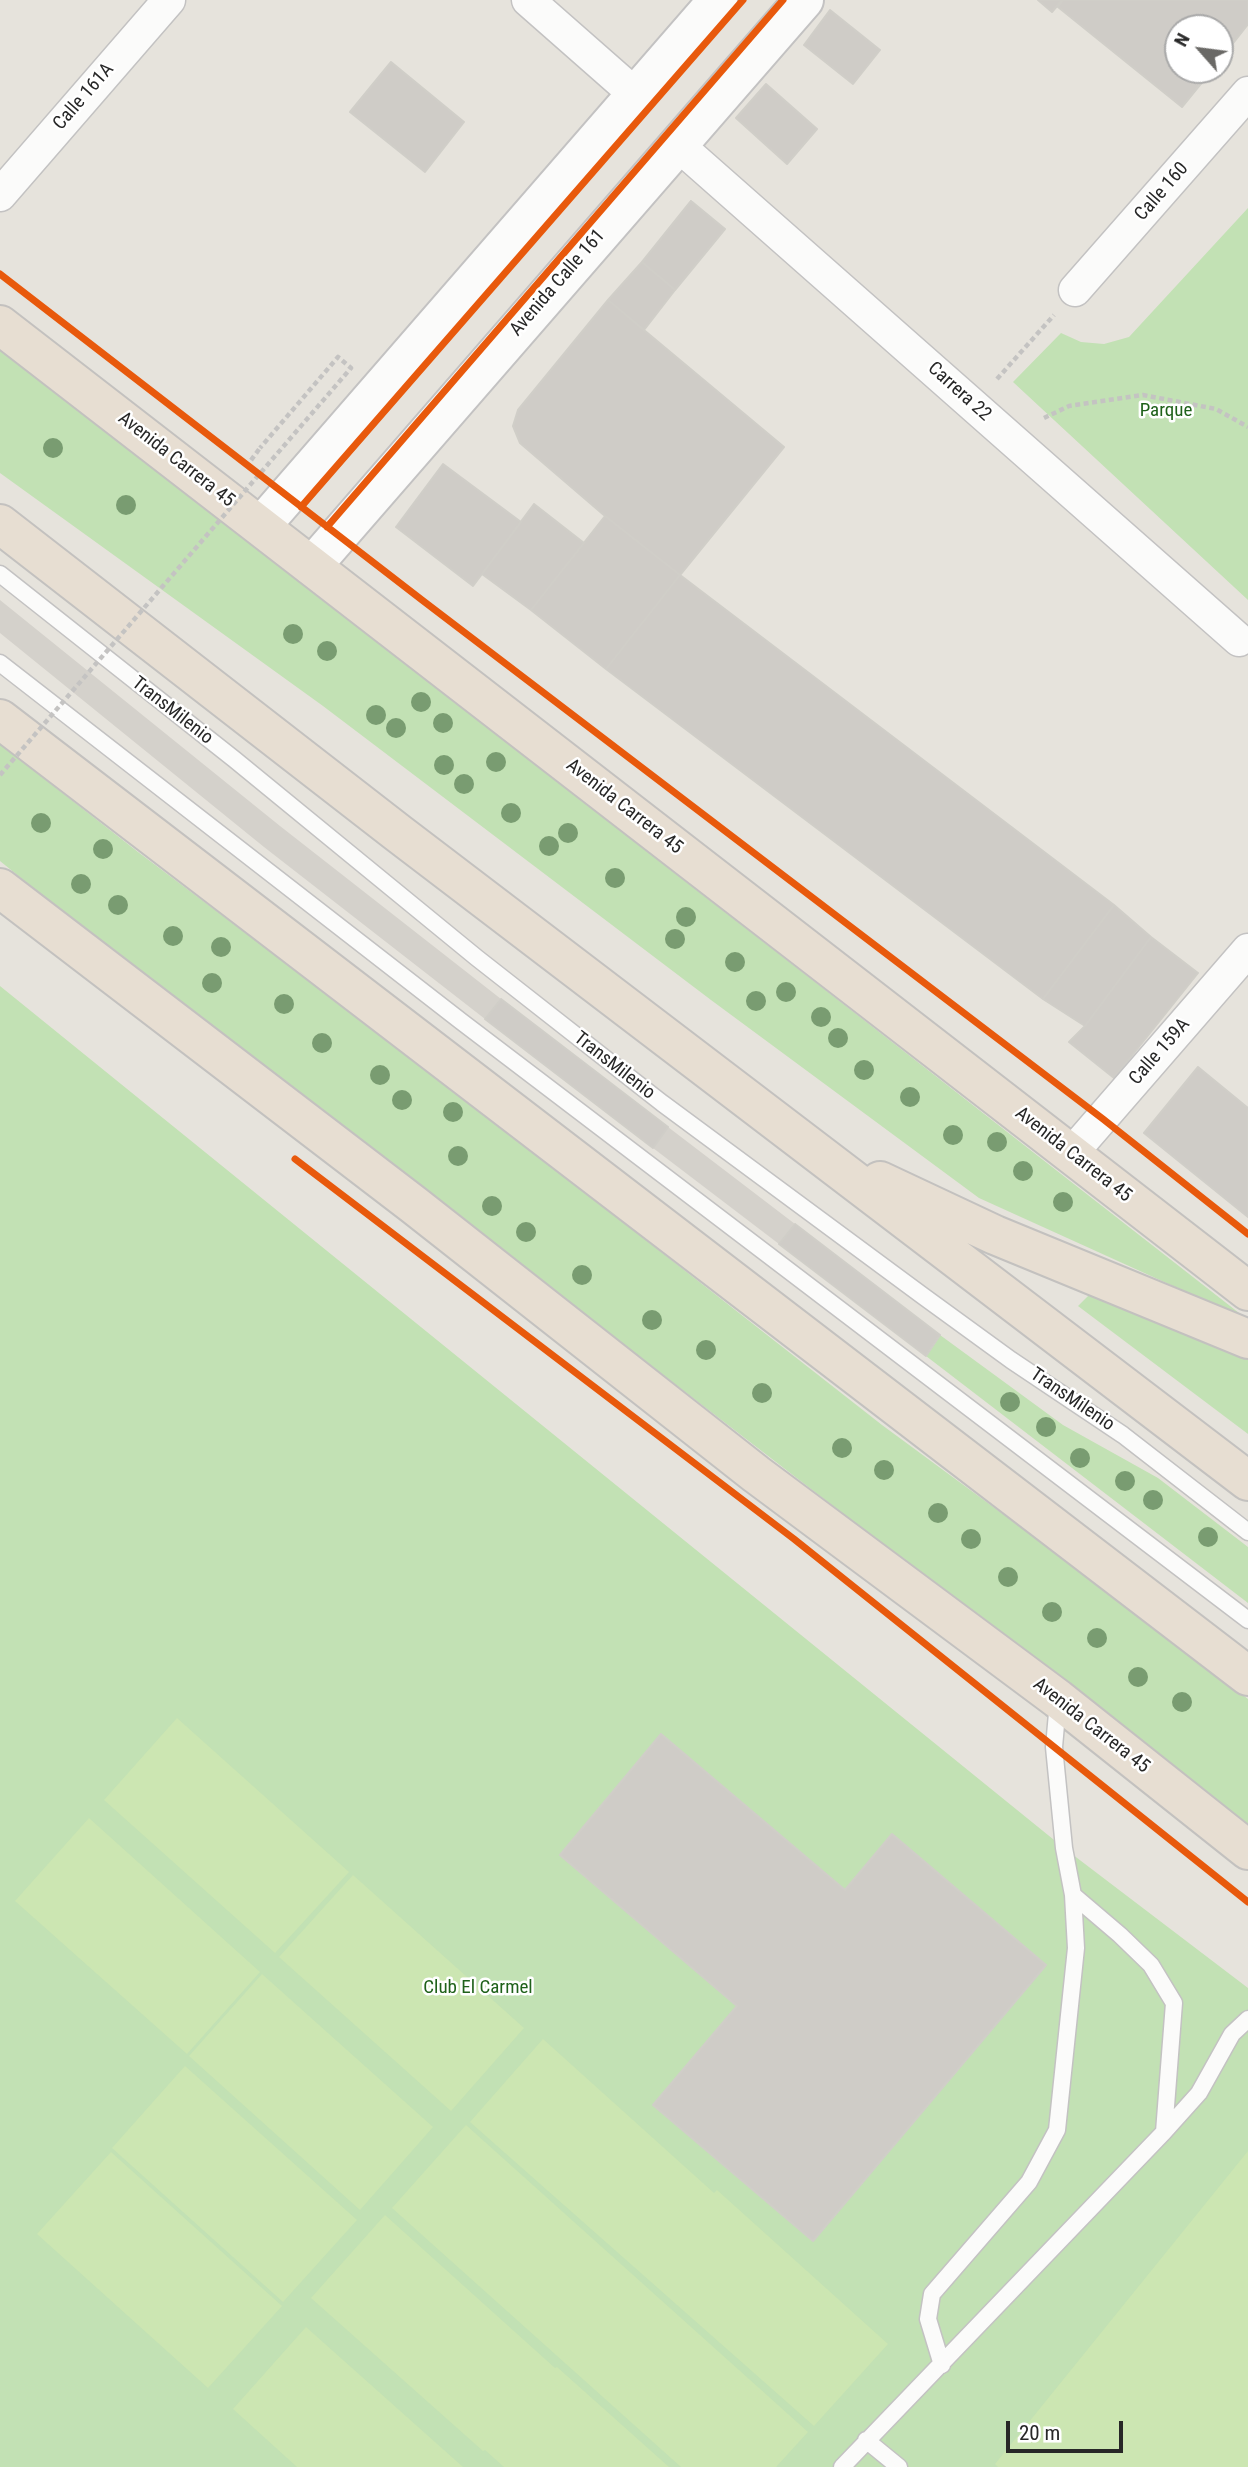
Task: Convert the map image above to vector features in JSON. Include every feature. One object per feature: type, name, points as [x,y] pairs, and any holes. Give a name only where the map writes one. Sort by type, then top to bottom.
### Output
[{"type":"highway","name":"Avenida Carrera 45","points":[[0,325],[1248,1291]]},
{"type":"highway","points":[[0,524],[1248,1481]]},
{"type":"highway","points":[[0,719],[1248,1676]]},
{"type":"highway","name":"Avenida Carrera 45","points":[[0,888],[414,1205],[756,1474],[1058,1699],[1248,1850]]},
{"type":"highway","points":[[813,1150],[995,1235],[1248,1339]]},
{"type":"main road","points":[[261,526],[718,0]]},
{"type":"main road","name":"Avenida Calle 161","points":[[312,566],[804,0]]},
{"type":"street","name":"Calle 161A","points":[[0,195],[169,0]]},
{"type":"street","points":[[528,0],[636,95]]},
{"type":"street","name":"Calle 160","points":[[1075,290],[1248,93]]},
{"type":"street","name":"Carrera 22","points":[[678,145],[1239,640]]},
{"type":"street","name":"Calle 159A","points":[[1071,1154],[1248,950]]},
{"type":"lane","name":"TransMilenio","points":[[0,574],[234,759],[477,958],[662,1103],[934,1304],[1123,1435],[1248,1532]]},
{"type":"lane","points":[[0,663],[461,1022],[1248,1620]]},
{"type":"lane","points":[[942,2365],[928,2319],[932,2294],[1029,2182],[1057,2130],[1076,1948],[1073,1895],[1064,1848],[1054,1746],[1058,1699]]},
{"type":"lane","points":[[1073,1895],[1151,1965],[1174,2003],[1164,2132]]},
{"type":"lane","points":[[842,2467],[1164,2132],[1199,2093],[1232,2034],[1248,2019]]},
{"type":"lane","points":[[866,2440],[899,2467]]},
{"type":"path","points":[[974,406],[1075,290]]},
{"type":"path","points":[[0,775],[351,368],[338,357],[260,448]]},
{"type":"path","points":[[1044,418],[1069,406],[1143,395],[1216,409],[1248,427]]},
{"type":"path","points":[[236,457],[287,496]]},
{"type":"green space","name":"Parque","points":[[1248,208],[1248,600],[1013,382],[1061,333],[1081,342],[1104,344],[1129,337]]},
{"type":"green space","points":[[0,349],[1248,1320],[979,1198],[711,1000],[323,706],[0,473]]},
{"type":"green space","points":[[0,744],[138,852],[462,1096],[882,1425],[1148,1621],[1248,1699],[1248,1826],[0,861]]},
{"type":"green space","name":"Club El Carmel","points":[[0,986],[1064,1848],[1248,1988],[1248,2467],[0,2467]]},
{"type":"green space","points":[[1091,1293],[1248,1360],[1248,1434],[1078,1306]]},
{"type":"green space","points":[[940,1335],[1063,1425],[1158,1478],[1248,1547],[1248,1603],[926,1356]]},
{"type":"green space","points":[[177,1718],[349,1872],[275,1953],[104,1800]]},
{"type":"green space","points":[[89,1818],[260,1972],[187,2054],[15,1901]]},
{"type":"green space","points":[[353,1875],[524,2028],[451,2111],[279,1957]]},
{"type":"green space","points":[[262,1974],[433,2127],[360,2210],[189,2056]]},
{"type":"green space","points":[[543,2039],[714,2193],[717,2190],[888,2344],[814,2426],[470,2122]]},
{"type":"green space","points":[[185,2066],[357,2220],[283,2302],[112,2148]]},
{"type":"green space","points":[[466,2125],[808,2432],[776,2467],[681,2467],[392,2208]]},
{"type":"green space","points":[[1248,2151],[1248,2467],[998,2467],[995,2464]]},
{"type":"green space","points":[[111,2152],[282,2306],[208,2388],[37,2234]]},
{"type":"green space","points":[[385,2215],[669,2467],[504,2467],[483,2451],[311,2298]]},
{"type":"green space","points":[[306,2327],[463,2467],[297,2467],[233,2409]]},
{"type":"shaded area","points":[[0,600],[280,826],[501,999],[485,1019],[264,847],[0,633]]},
{"type":"shaded area","points":[[668,1127],[795,1224],[779,1244],[653,1148]]},
{"type":"building","points":[[1038,0],[1062,0],[1052,12]]},
{"type":"building","points":[[1063,0],[1248,0],[1248,24],[1234,42],[1234,14],[1164,14],[1164,84],[1201,84],[1182,107],[1058,7]]},
{"type":"building","points":[[830,10],[880,50],[853,84],[804,45]]},
{"type":"building","points":[[391,62],[464,122],[425,172],[350,112]]},
{"type":"building","points":[[766,84],[817,129],[787,164],[736,118]]},
{"type":"building","points":[[691,201],[725,229],[675,290],[642,262]]},
{"type":"building","points":[[642,262],[675,290],[644,330],[608,300]]},
{"type":"building","points":[[608,300],[784,447],[680,575],[605,516],[520,443],[513,426],[518,410]]},
{"type":"building","points":[[443,464],[521,522],[473,586],[396,527]]},
{"type":"building","points":[[534,504],[584,543],[531,610],[482,574]]},
{"type":"building","points":[[605,516],[680,575],[606,669],[531,610]]},
{"type":"building","points":[[680,575],[1114,905],[1043,999],[606,669]]},
{"type":"building","points":[[1114,905],[1151,937],[1085,1026],[1043,999]]},
{"type":"building","points":[[1151,937],[1198,973],[1114,1078],[1069,1042],[1085,1026]]},
{"type":"building","points":[[501,999],[668,1127],[653,1148],[485,1019]]},
{"type":"building","points":[[1198,1067],[1248,1108],[1248,1217],[1144,1133]]},
{"type":"building","points":[[795,1224],[940,1335],[926,1356],[779,1244]]},
{"type":"building","points":[[661,1734],[845,1890],[892,1834],[1046,1965],[813,2241],[653,2105],[737,2006],[560,1855]]},
{"type":"cycle path","points":[[301,507],[743,0]]},
{"type":"cycle path","points":[[327,527],[783,0]]},
{"type":"cycle path","points":[[0,274],[422,600],[1103,1119],[1248,1234]]},
{"type":"cycle path","points":[[295,1159],[794,1539],[1248,1902]]}]
